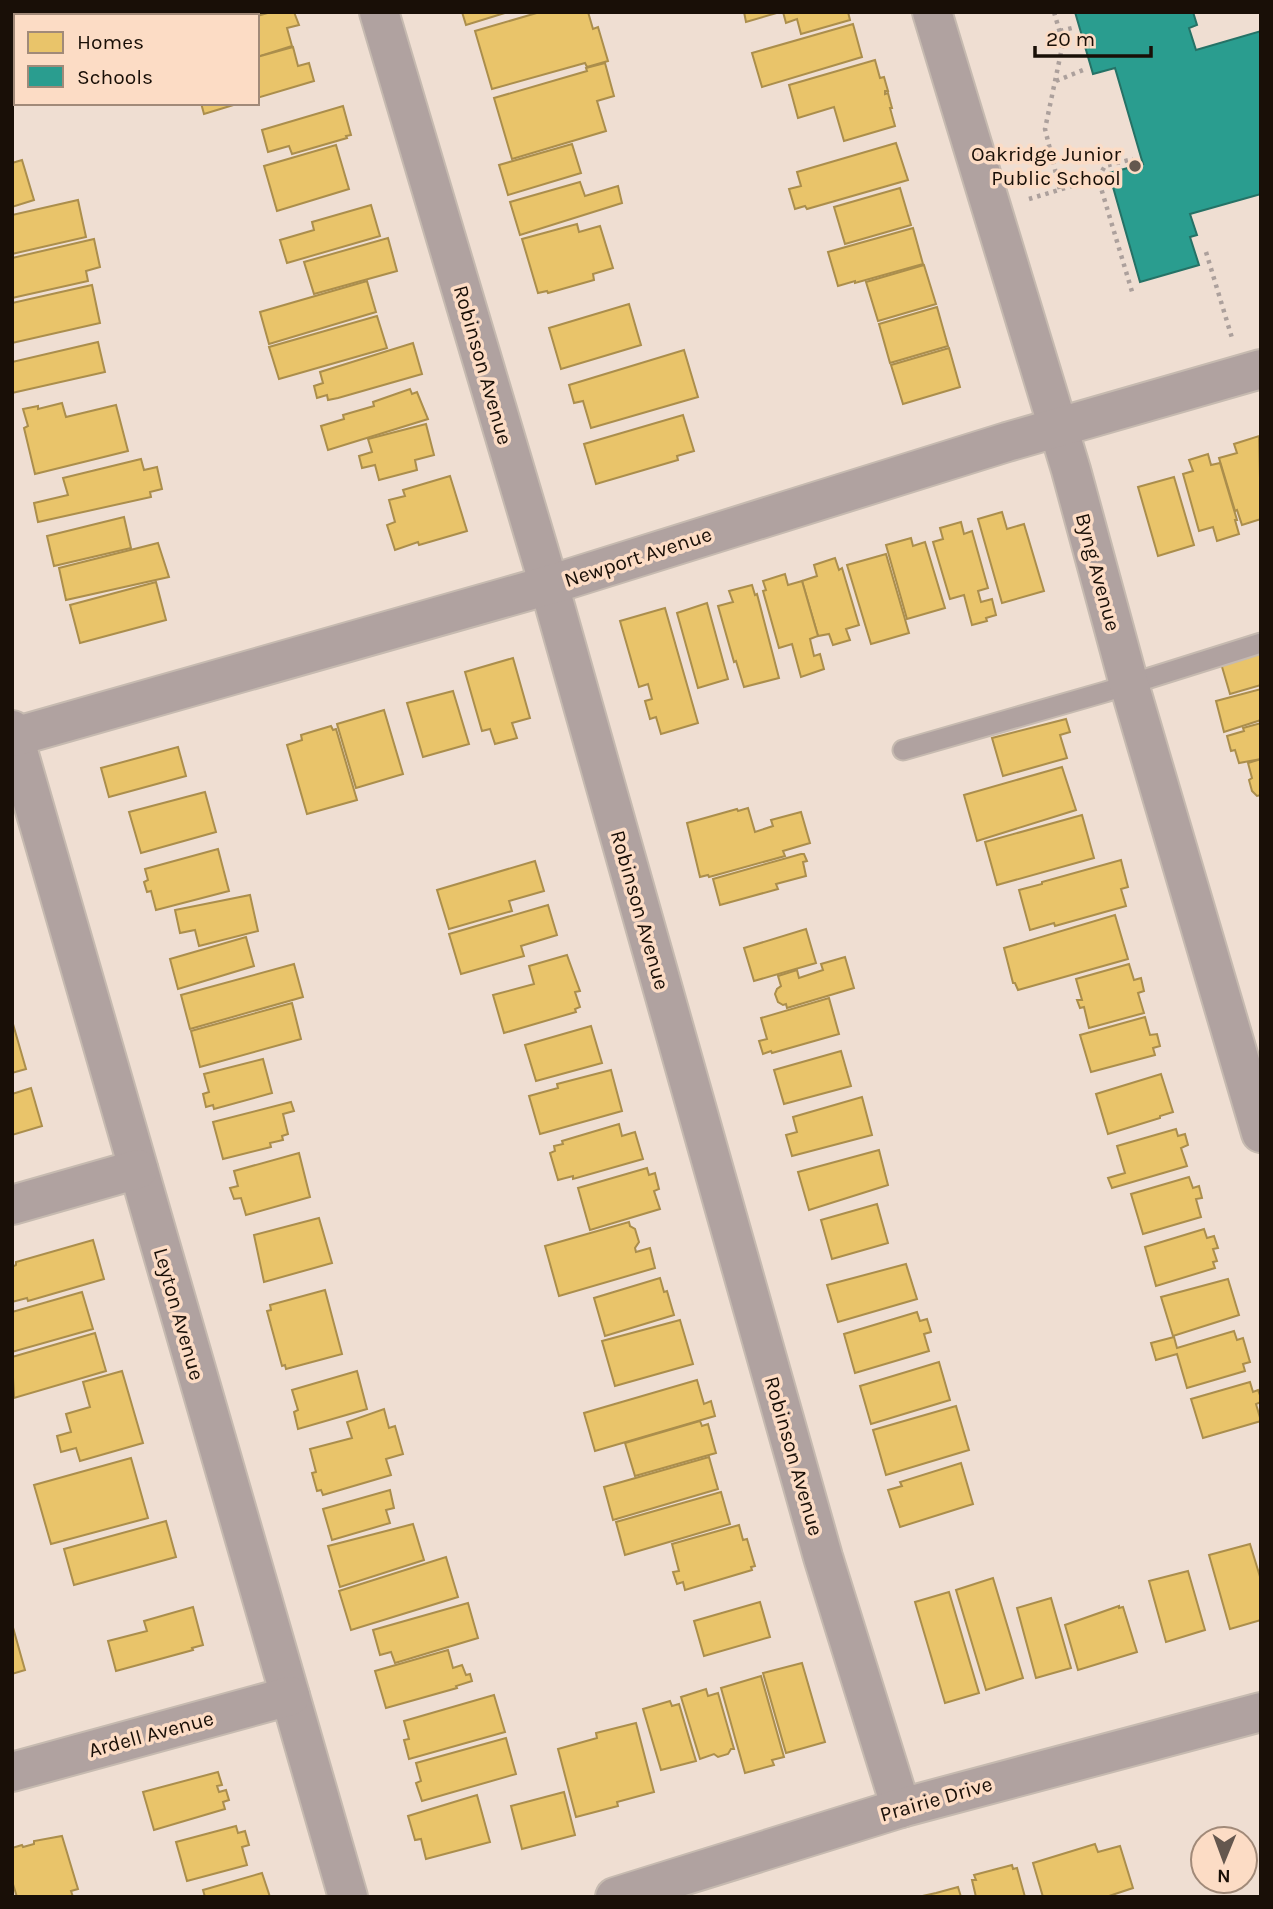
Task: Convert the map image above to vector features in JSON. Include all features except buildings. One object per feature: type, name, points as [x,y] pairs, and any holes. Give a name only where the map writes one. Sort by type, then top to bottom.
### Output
[{"type":"street","name":"Robinson Avenue","points":[[379,12],[549,585],[819,1544],[901,1808]]},
{"type":"street","name":"Byng Avenue","points":[[932,12],[1058,429],[1129,684],[1261,1133]]},
{"type":"street","name":"Newport Avenue","points":[[13,734],[549,585],[981,450],[1252,372]]},
{"type":"street","name":"Leyton Avenue","points":[[13,734],[30,785],[348,1897]]},
{"type":"street","points":[[12,1205],[138,1169]]},
{"type":"street","name":"Ardell Avenue","points":[[12,1772],[289,1696]]},
{"type":"street","name":"Prairie Drive","points":[[615,1897],[901,1808],[1261,1712]]},
{"type":"lane","points":[[903,750],[1261,643]]},
{"type":"path","points":[[1054,12],[1063,44],[1045,129],[1060,190]]},
{"type":"path","points":[[1060,31],[1072,27]]},
{"type":"path","points":[[1055,81],[1083,70]]},
{"type":"path","points":[[1022,202],[1098,178],[1105,166],[1133,159]]},
{"type":"path","points":[[1098,178],[1133,295]]},
{"type":"path","points":[[1206,252],[1252,372]]},
{"type":"place","name":"Oakridge Junior Public School","points":[[1135,166]]}]
